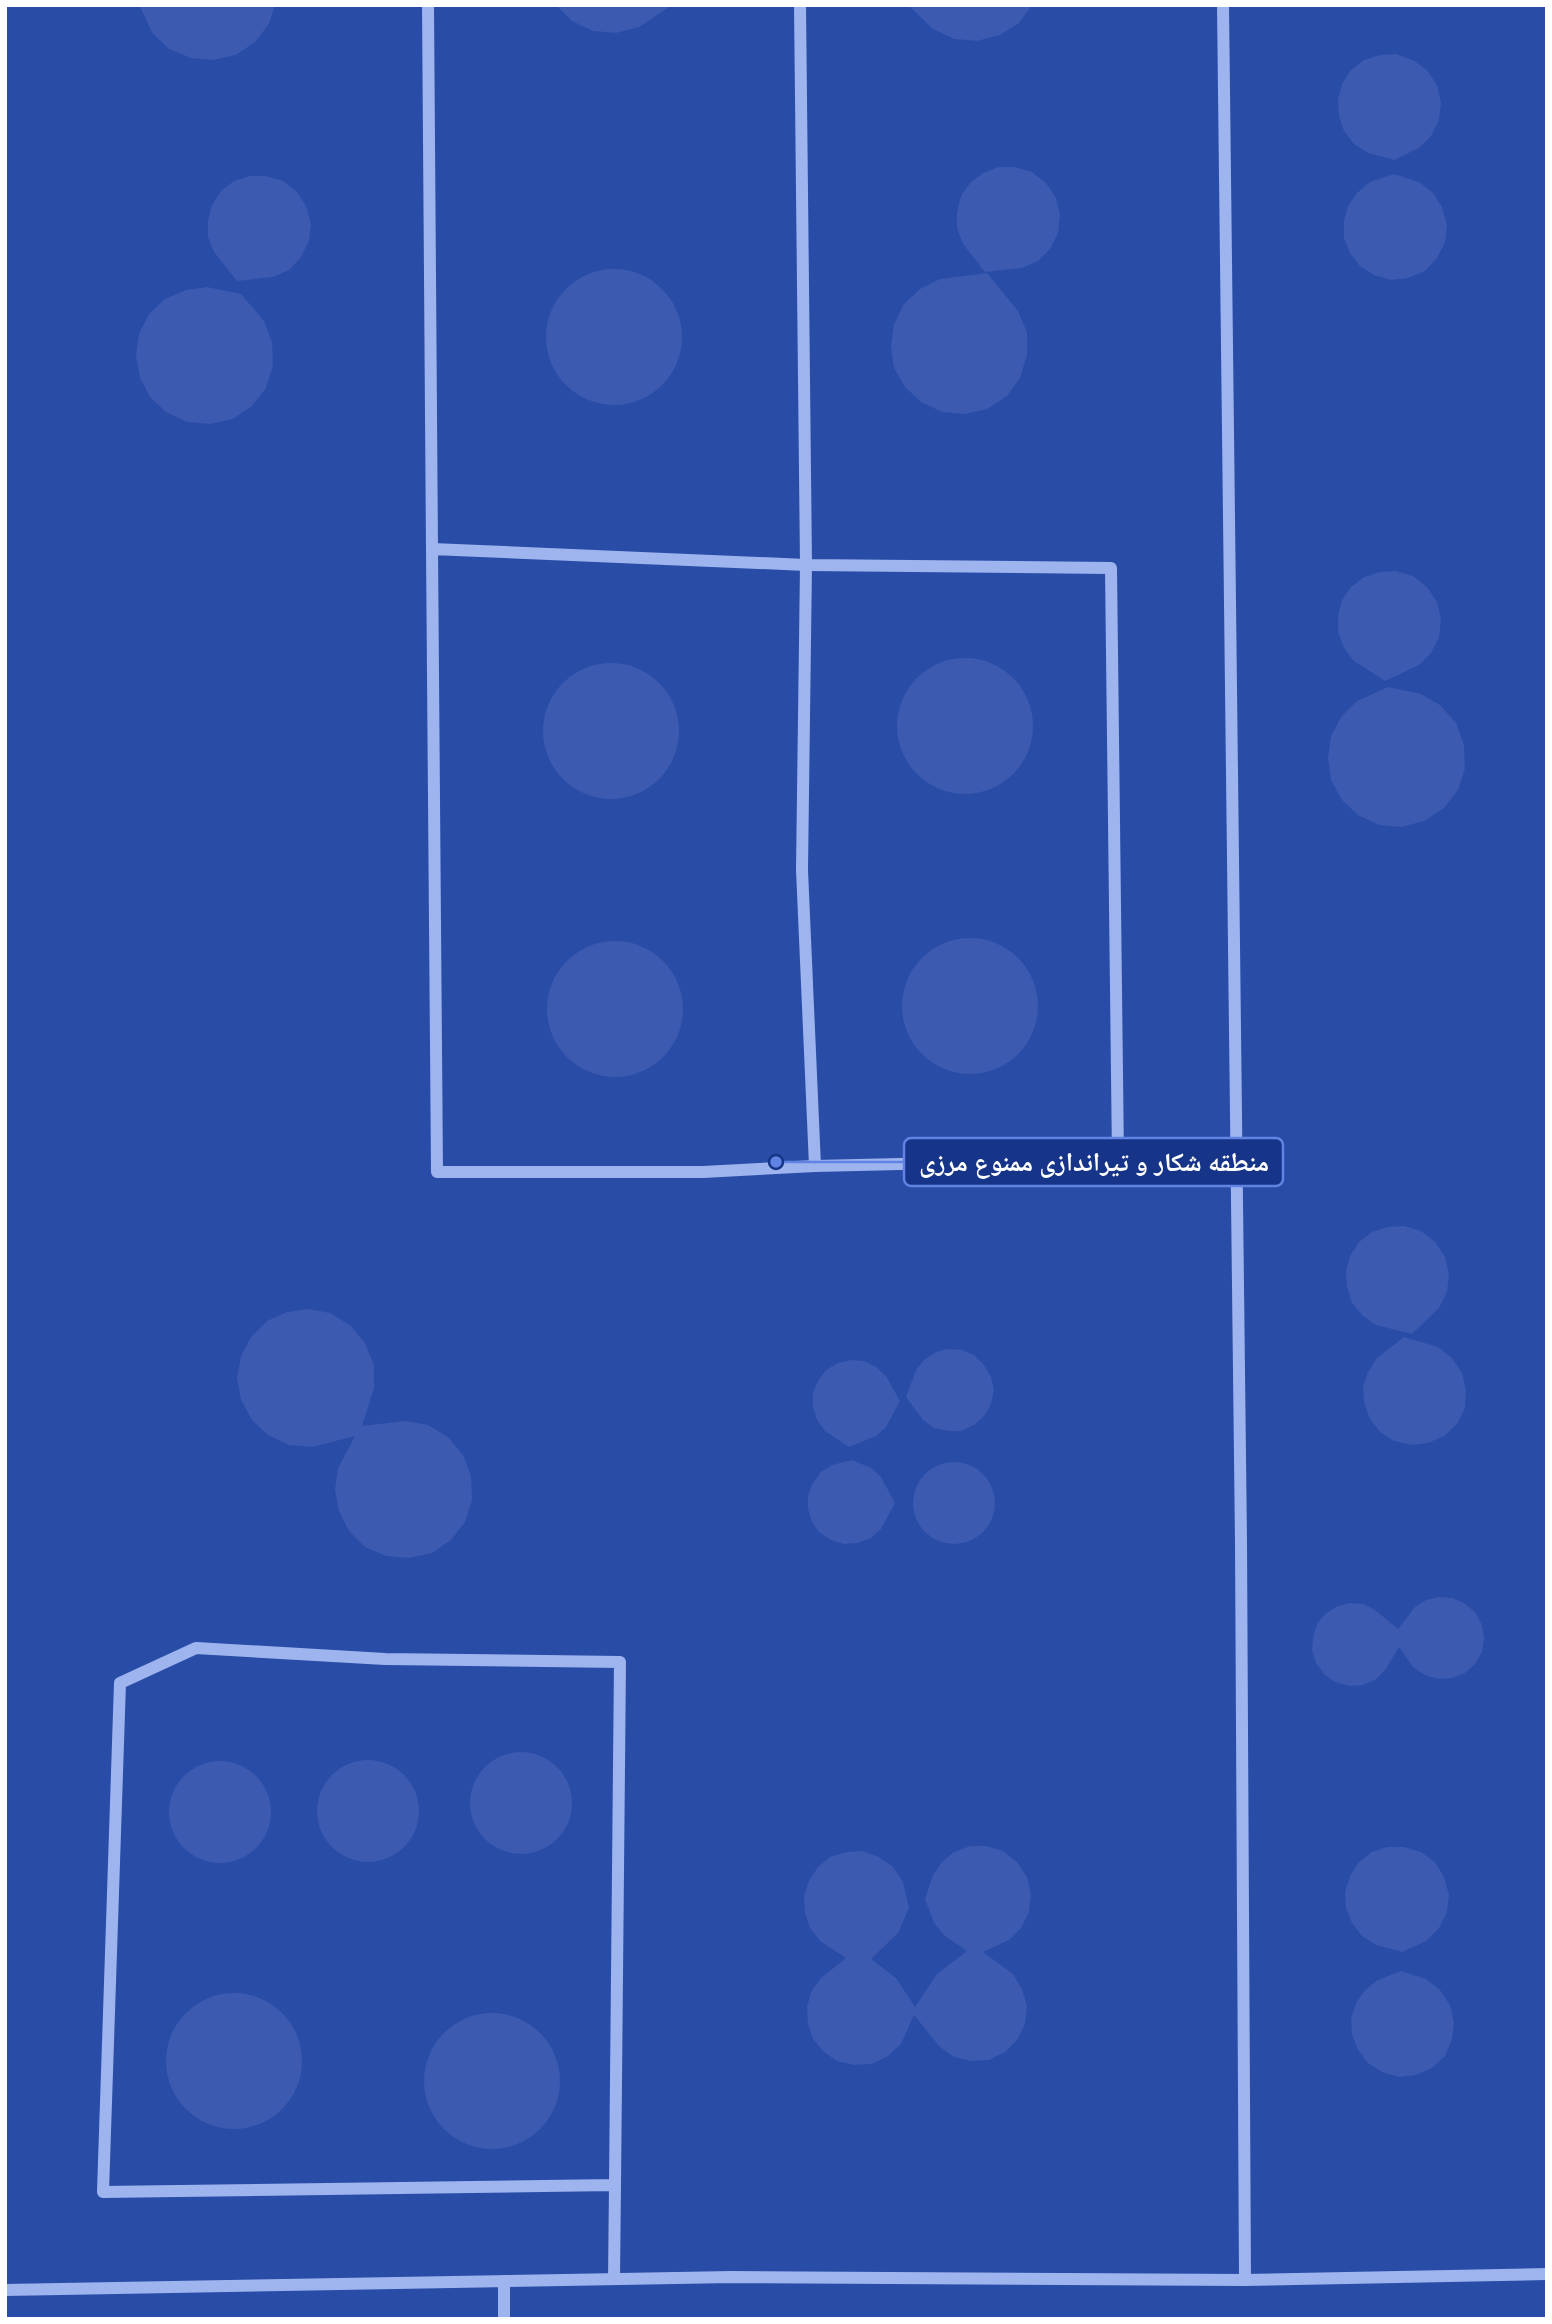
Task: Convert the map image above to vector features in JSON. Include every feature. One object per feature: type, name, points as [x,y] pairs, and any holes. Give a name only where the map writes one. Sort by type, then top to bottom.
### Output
[{"type":"street","points":[[428,5],[432,549],[437,1172],[703,1172],[815,1166],[1118,1159],[1111,568],[806,565],[432,549]]},
{"type":"street","points":[[800,5],[806,565],[802,870],[815,1166]]},
{"type":"street","points":[[1223,5],[1241,1556],[1245,2280]]},
{"type":"street","points":[[614,2279],[615,2185],[620,1662],[384,1659],[196,1648],[120,1684],[103,2192],[615,2185]]},
{"type":"street","points":[[5,2290],[732,2277],[1245,2280],[1547,2274]]},
{"type":"street","points":[[503,2281],[504,2319]]},
{"type":"shaded area","points":[[5,5],[1547,5],[1547,2319],[5,2319]]},
{"type":"building","points":[[139,5],[275,5],[269,24],[255,42],[236,55],[213,60],[191,58],[169,49],[153,34]]},
{"type":"building","points":[[556,5],[672,5],[639,27],[616,33],[593,31],[572,21]]},
{"type":"building","points":[[908,5],[1032,5],[1019,23],[1000,35],[977,41],[954,39],[933,29]]},
{"type":"building","points":[[1396,54],[1413,60],[1427,70],[1437,85],[1441,102],[1439,120],[1431,136],[1419,148],[1394,160],[1368,153],[1354,144],[1344,131],[1338,100],[1342,84],[1351,70],[1364,60]]},
{"type":"building","points":[[999,167],[1015,167],[1032,172],[1046,183],[1056,198],[1060,215],[1058,233],[1050,249],[1038,261],[1022,268],[985,272],[963,244],[957,228],[957,212],[961,196],[970,183],[983,173]]},
{"type":"building","points":[[1394,174],[1419,182],[1433,193],[1442,207],[1447,225],[1445,242],[1437,258],[1425,271],[1408,278],[1391,280],[1374,275],[1360,266],[1350,253],[1344,238],[1344,221],[1348,206],[1357,193],[1370,182]]},
{"type":"building","points":[[250,176],[266,176],[283,181],[297,192],[306,206],[311,224],[309,241],[301,257],[289,270],[273,277],[237,281],[214,252],[208,237],[208,221],[212,205],[221,191],[234,181]]},
{"type":"building","points":[[614,269],[640,274],[662,289],[677,311],[682,337],[677,363],[662,385],[640,400],[614,405],[588,400],[566,385],[551,363],[546,337],[551,311],[566,289],[588,274]]},
{"type":"building","points":[[987,273],[1018,311],[1027,332],[1027,355],[1020,378],[1007,396],[987,409],[965,414],[942,412],[921,402],[905,387],[894,368],[891,346],[894,324],[904,304],[920,289],[940,279]]},
{"type":"building","points":[[207,287],[241,294],[264,321],[272,342],[273,365],[266,388],[252,406],[233,419],[210,424],[187,422],[166,412],[150,397],[140,378],[136,356],[139,334],[149,314],[165,299],[186,290]]},
{"type":"building","points":[[1396,571],[1413,576],[1427,587],[1437,602],[1441,619],[1439,637],[1431,653],[1419,665],[1385,681],[1354,661],[1344,648],[1338,632],[1338,616],[1342,600],[1351,587],[1364,577]]},
{"type":"building","points":[[965,658],[991,663],[1013,678],[1028,700],[1033,726],[1028,752],[1013,774],[991,789],[965,794],[939,789],[917,774],[902,752],[897,726],[902,700],[917,678],[939,663]]},
{"type":"building","points":[[611,663],[637,668],[659,683],[674,705],[679,731],[674,757],[659,779],[637,794],[611,799],[585,794],[563,779],[548,757],[543,731],[548,705],[563,683],[585,668]]},
{"type":"building","points":[[1388,687],[1421,694],[1440,705],[1456,723],[1464,745],[1465,768],[1458,790],[1444,808],[1424,821],[1402,827],[1379,825],[1358,815],[1342,800],[1331,780],[1328,758],[1331,736],[1341,717],[1357,701]]},
{"type":"building","points":[[970,938],[996,943],[1018,958],[1033,980],[1038,1006],[1033,1032],[1018,1054],[996,1069],[970,1074],[944,1069],[922,1054],[907,1032],[902,1006],[907,980],[922,958],[944,943]]},
{"type":"building","points":[[615,941],[641,946],[663,961],[678,983],[683,1009],[678,1035],[663,1057],[641,1072],[615,1077],[589,1072],[567,1057],[552,1035],[547,1009],[552,983],[567,961],[589,946]]},
{"type":"building","points":[[1404,1226],[1421,1231],[1435,1242],[1445,1257],[1449,1274],[1447,1292],[1439,1308],[1412,1334],[1376,1325],[1363,1316],[1352,1303],[1347,1287],[1346,1271],[1350,1256],[1359,1242],[1372,1232]]},
{"type":"building","points":[[309,1309],[330,1313],[350,1325],[365,1343],[374,1365],[374,1388],[362,1426],[406,1421],[428,1425],[448,1437],[463,1455],[471,1476],[472,1500],[465,1522],[451,1540],[432,1553],[409,1558],[386,1556],[365,1547],[349,1531],[339,1511],[335,1490],[338,1468],[355,1436],[312,1447],[289,1445],[268,1435],[252,1420],[241,1400],[237,1378],[241,1356],[251,1337],[267,1321],[287,1312]]},
{"type":"building","points":[[1404,1337],[1438,1347],[1452,1358],[1462,1373],[1466,1390],[1465,1408],[1457,1424],[1444,1436],[1428,1443],[1411,1445],[1394,1441],[1380,1432],[1370,1419],[1364,1403],[1363,1387],[1368,1372],[1377,1358]]},
{"type":"building","points":[[962,1350],[974,1355],[991,1377],[994,1390],[991,1404],[984,1416],[961,1431],[934,1428],[923,1420],[906,1397],[916,1370],[924,1360],[936,1352]]},
{"type":"building","points":[[851,1360],[864,1361],[876,1367],[886,1376],[900,1401],[886,1427],[876,1436],[849,1447],[825,1431],[817,1420],[813,1393],[826,1370]]},
{"type":"building","points":[[852,1460],[871,1468],[881,1477],[895,1503],[881,1529],[871,1538],[844,1544],[819,1532],[808,1509],[808,1495],[821,1472],[832,1465]]},
{"type":"building","points":[[954,1462],[970,1465],[983,1474],[992,1487],[995,1503],[992,1519],[983,1532],[970,1541],[954,1544],[938,1541],[925,1532],[916,1519],[913,1503],[916,1487],[925,1474],[938,1465]]},
{"type":"building","points":[[1439,1597],[1464,1603],[1475,1612],[1482,1625],[1482,1652],[1475,1664],[1465,1673],[1438,1679],[1425,1675],[1413,1667],[1399,1647],[1385,1670],[1375,1680],[1363,1685],[1349,1686],[1335,1682],[1324,1674],[1316,1663],[1312,1650],[1317,1624],[1325,1614],[1336,1607],[1349,1603],[1363,1604],[1398,1629],[1415,1607],[1426,1600]]},
{"type":"building","points":[[521,1752],[550,1760],[564,1774],[572,1803],[564,1832],[550,1846],[521,1854],[492,1846],[478,1832],[470,1803],[478,1774],[492,1760]]},
{"type":"building","points":[[368,1760],[388,1764],[404,1775],[415,1791],[419,1811],[415,1831],[404,1847],[388,1858],[368,1862],[348,1858],[332,1847],[321,1831],[317,1811],[321,1791],[332,1775],[348,1764]]},
{"type":"building","points":[[220,1761],[249,1769],[263,1783],[271,1812],[263,1841],[249,1855],[220,1863],[191,1855],[177,1841],[169,1812],[177,1783],[191,1769]]},
{"type":"building","points":[[970,1846],[986,1846],[1003,1851],[1017,1862],[1027,1877],[1031,1894],[1029,1912],[1021,1928],[1009,1940],[983,1952],[1013,1974],[1022,1989],[1027,2006],[1025,2024],[1017,2040],[1005,2052],[989,2060],[971,2061],[954,2057],[940,2047],[914,2015],[901,2044],[888,2056],[872,2064],[854,2065],[837,2061],[824,2052],[813,2039],[808,2024],[807,2007],[811,1992],[821,1978],[846,1958],[820,1941],[810,1928],[805,1913],[804,1896],[809,1881],[818,1867],[830,1857],[846,1852],[862,1851],[879,1857],[893,1867],[903,1882],[909,1908],[898,1933],[871,1959],[896,1978],[915,2007],[937,1974],[967,1951],[945,1936],[934,1923],[925,1899],[933,1875],[942,1862],[954,1852]]},
{"type":"building","points":[[1387,1847],[1404,1847],[1421,1852],[1435,1862],[1444,1877],[1449,1895],[1447,1912],[1439,1928],[1426,1941],[1402,1952],[1376,1945],[1362,1936],[1352,1923],[1346,1908],[1345,1892],[1350,1876],[1359,1862],[1372,1852]]},
{"type":"building","points":[[1401,1971],[1426,1979],[1440,1990],[1450,2005],[1454,2022],[1452,2039],[1445,2056],[1432,2068],[1416,2075],[1399,2077],[1382,2072],[1368,2063],[1358,2050],[1352,2035],[1351,2019],[1356,2003],[1365,1990],[1378,1980]]},
{"type":"building","points":[[234,1993],[260,1998],[282,2013],[297,2035],[302,2061],[297,2087],[282,2109],[260,2124],[234,2129],[208,2124],[186,2109],[171,2087],[166,2061],[171,2035],[186,2013],[208,1998]]},
{"type":"building","points":[[492,2013],[518,2018],[540,2033],[555,2055],[560,2081],[555,2107],[540,2129],[518,2144],[492,2149],[466,2144],[444,2129],[429,2107],[424,2081],[429,2055],[444,2033],[466,2018]]},
{"type":"place","name":"منطقه شکار و تیراندازی ممنوع مرزی","points":[[776,1162]]}]
